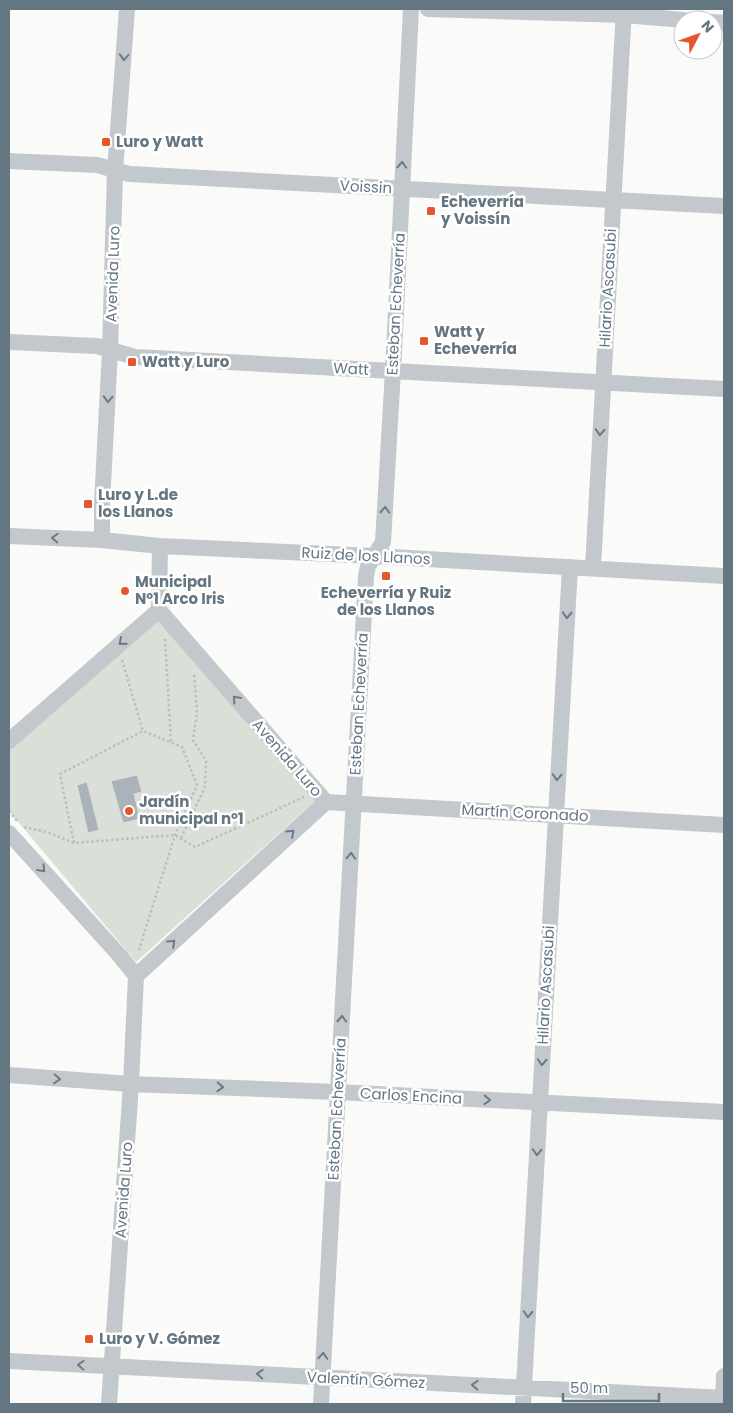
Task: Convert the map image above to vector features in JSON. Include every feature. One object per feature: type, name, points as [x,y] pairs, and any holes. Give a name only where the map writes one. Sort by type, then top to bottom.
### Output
[{"type":"street","name":"Avenida Luro","points":[[102,540],[115,171],[127,9]]},
{"type":"street","name":"Esteban Echeverría","points":[[320,1404],[366,576],[368,566],[383,542],[411,9]]},
{"type":"street","points":[[428,9],[624,12],[673,19]]},
{"type":"street","name":"Hilario Ascasubi","points":[[593,568],[612,200],[624,12]]},
{"type":"street","name":"Voissin","points":[[9,161],[97,165],[129,174],[724,206]]},
{"type":"street","name":"Watt","points":[[9,342],[97,346],[135,357],[724,390]]},
{"type":"street","name":"Ruiz de los Llanos","points":[[9,536],[102,540],[160,546],[724,576]]},
{"type":"street","points":[[9,740],[158,610],[160,546]]},
{"type":"street","name":"Hilario Ascasubi","points":[[523,1396],[570,567]]},
{"type":"street","name":"Avenida Luro","points":[[108,1404],[131,1084],[136,976],[319,797],[158,610]]},
{"type":"street","name":"Martín Coronado","points":[[319,797],[354,804],[724,825]]},
{"type":"street","points":[[13,827],[136,976]]},
{"type":"street","name":"Carlos Encina","points":[[9,1075],[131,1084],[338,1092],[724,1112]]},
{"type":"street","name":"Valentín Gómez","points":[[9,1361],[322,1377],[523,1396],[723,1401]]},
{"type":"street","points":[[723,1401],[724,1376]]},
{"type":"path","points":[[165,636],[170,742]]},
{"type":"path","points":[[121,659],[143,730],[182,747],[197,784],[175,835],[138,953]]},
{"type":"path","points":[[181,838],[205,787],[206,761],[193,740],[197,712],[194,668]]},
{"type":"path","points":[[74,843],[60,774],[143,730]]},
{"type":"path","points":[[29,835],[22,827],[47,832],[74,843],[175,835],[195,847],[319,797]]},
{"type":"path","points":[[9,809],[17,821],[31,829]]},
{"type":"path","points":[[9,809],[13,827]]},
{"type":"shaded area","points":[[156,617],[318,798],[136,962],[9,811],[9,746]]},
{"type":"building","points":[[137,775],[142,792],[134,794],[140,819],[123,823],[111,781]]},
{"type":"building","points":[[87,782],[99,830],[88,833],[77,785]]},
{"type":"place","name":"Luro y Watt","points":[[106,142]]},
{"type":"place","name":"Echeverría y Voissín","points":[[431,211]]},
{"type":"place","name":"Watt y Echeverría","points":[[424,341]]},
{"type":"place","name":"Watt y Luro","points":[[132,362]]},
{"type":"place","name":"Luro y L.de los Llanos","points":[[88,504]]},
{"type":"place","name":"Echeverría y Ruiz de los Llanos","points":[[386,576]]},
{"type":"place","name":"Municipal Nº1 Arco Iris","points":[[125,591]]},
{"type":"place","name":"Jardín municipal nº1","points":[[129,811]]},
{"type":"place","name":"Luro y V. Gómez","points":[[89,1339]]}]
